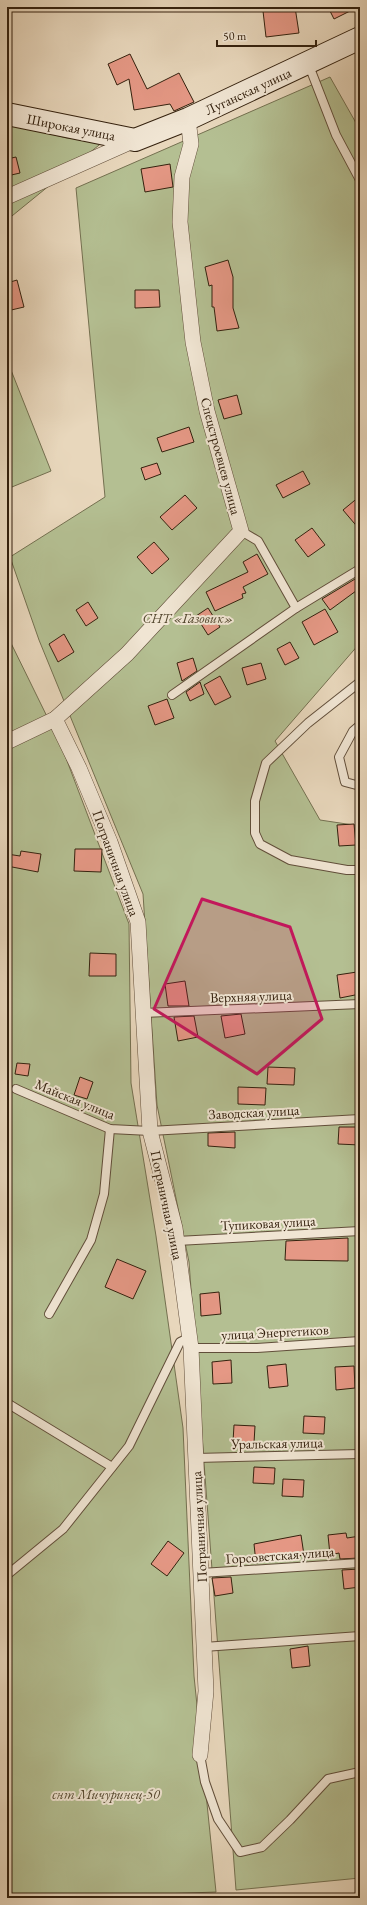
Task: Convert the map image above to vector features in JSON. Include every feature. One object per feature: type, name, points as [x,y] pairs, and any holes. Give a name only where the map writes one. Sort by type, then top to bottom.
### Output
[{"type":"street","name":"Луганская улица","points":[[135,140],[188,119],[360,38]]},
{"type":"street","name":"Широкая улица","points":[[7,114],[135,140]]},
{"type":"street","name":"Спецстроевцев улица","points":[[7,742],[55,719],[127,654],[241,531],[207,410],[192,342],[180,222],[182,177],[191,144],[188,119]]},
{"type":"street","points":[[7,197],[135,140]]},
{"type":"street","name":"Пограничная улица","points":[[55,719],[79,768],[110,842],[138,922],[150,1131],[176,1241],[190,1343],[206,1691],[200,1755]]},
{"type":"lane","points":[[308,62],[336,135],[360,180]]},
{"type":"lane","points":[[241,531],[258,541],[296,608]]},
{"type":"lane","points":[[172,695],[296,608],[360,569]]},
{"type":"lane","points":[[360,682],[308,723],[266,763],[255,801],[255,833],[260,844],[290,860],[347,870],[360,870]]},
{"type":"lane","points":[[360,725],[353,731],[339,756],[345,782],[360,786]]},
{"type":"lane","name":"Верхняя улица","points":[[143,1013],[360,1004]]},
{"type":"lane","name":"Майская улица","points":[[16,1089],[110,1129],[150,1131]]},
{"type":"lane","name":"Заводская улица","points":[[150,1131],[360,1119]]},
{"type":"lane","points":[[49,1314],[91,1240],[104,1194],[110,1129]]},
{"type":"lane","name":"Тупиковая улица","points":[[176,1241],[360,1231]]},
{"type":"lane","name":"улица Энергетиков","points":[[190,1343],[257,1348],[360,1340]]},
{"type":"lane","points":[[7,1575],[63,1529],[129,1446],[180,1342],[190,1343]]},
{"type":"lane","points":[[7,1403],[112,1467]]},
{"type":"lane","name":"Уральская улица","points":[[196,1458],[360,1454]]},
{"type":"lane","name":"Горсоветская улица","points":[[201,1573],[360,1563]]},
{"type":"lane","points":[[204,1647],[360,1636]]},
{"type":"lane","points":[[200,1755],[205,1782],[218,1819],[240,1852],[262,1847],[290,1820],[328,1779],[360,1772]]},
{"type":"highlighted area","points":[[202,899],[290,927],[322,1019],[257,1074],[154,1009]]},
{"type":"green space","name":"СНТ «Газовик»","points":[[330,77],[360,130],[360,643],[275,741],[320,820],[360,826],[360,1878],[236,1890],[189,1262],[157,1105],[143,894],[39,640],[10,557],[105,497],[76,188]]},
{"type":"green space","points":[[7,123],[67,138],[104,141],[7,220]]},
{"type":"green space","points":[[7,360],[51,471],[7,489]]},
{"type":"green space","name":"снт Мичуринец-50","points":[[7,635],[61,745],[129,924],[131,1083],[156,1236],[183,1428],[194,1676],[216,1892],[52,1898],[7,1898]]},
{"type":"building","points":[[295,7],[299,33],[266,37],[263,11]]},
{"type":"building","points":[[328,7],[358,7],[334,19]]},
{"type":"building","points":[[130,54],[147,89],[179,73],[194,102],[174,111],[170,104],[134,110],[129,79],[117,85],[108,64]]},
{"type":"building","points":[[16,157],[20,173],[7,176],[7,159]]},
{"type":"building","points":[[170,164],[173,187],[145,192],[141,169]]},
{"type":"building","points":[[228,260],[233,277],[233,308],[239,328],[217,331],[214,307],[212,307],[212,285],[209,286],[205,267]]},
{"type":"building","points":[[17,280],[24,307],[7,311],[7,283]]},
{"type":"building","points":[[135,290],[159,290],[160,307],[135,308]]},
{"type":"building","points":[[237,395],[242,414],[224,419],[218,400]]},
{"type":"building","points":[[189,427],[194,442],[162,452],[157,438]]},
{"type":"building","points":[[157,463],[161,474],[145,480],[141,468]]},
{"type":"building","points":[[303,471],[310,484],[283,498],[276,485]]},
{"type":"building","points":[[185,495],[197,508],[172,530],[160,517]]},
{"type":"building","points":[[360,496],[360,530],[343,510]]},
{"type":"building","points":[[312,528],[325,545],[308,557],[295,540]]},
{"type":"building","points":[[154,542],[169,559],[152,574],[137,557]]},
{"type":"building","points":[[257,554],[268,574],[243,587],[246,593],[242,594],[243,598],[215,611],[206,592],[248,572],[243,562]]},
{"type":"building","points":[[360,576],[360,588],[330,610],[322,599]]},
{"type":"building","points":[[88,602],[98,618],[86,626],[76,610]]},
{"type":"building","points":[[208,608],[220,627],[208,635],[196,616]]},
{"type":"building","points":[[325,609],[338,632],[314,645],[302,622]]},
{"type":"building","points":[[64,634],[74,652],[58,662],[49,644]]},
{"type":"building","points":[[290,642],[299,658],[285,665],[277,649]]},
{"type":"building","points":[[193,658],[197,671],[182,681],[177,663]]},
{"type":"building","points":[[261,663],[266,679],[247,685],[242,668]]},
{"type":"building","points":[[220,676],[231,697],[215,705],[204,685]]},
{"type":"building","points":[[200,682],[204,694],[190,701],[186,692]]},
{"type":"building","points":[[167,699],[174,718],[155,725],[148,706]]},
{"type":"building","points":[[354,824],[356,845],[339,846],[337,825]]},
{"type":"building","points":[[75,849],[102,849],[101,872],[74,871]]},
{"type":"building","points":[[21,851],[41,854],[38,872],[7,866],[7,854],[20,856]]},
{"type":"building","points":[[90,953],[116,954],[116,976],[89,976]]},
{"type":"building","points":[[357,972],[360,994],[340,998],[337,975]]},
{"type":"building","points":[[185,981],[189,1006],[168,1006],[165,984]]},
{"type":"building","points":[[241,1014],[245,1034],[225,1038],[221,1016]]},
{"type":"building","points":[[194,1016],[198,1037],[178,1041],[174,1017]]},
{"type":"building","points":[[17,1063],[30,1064],[28,1076],[15,1074]]},
{"type":"building","points":[[268,1067],[295,1068],[294,1085],[267,1084]]},
{"type":"building","points":[[80,1077],[93,1082],[87,1099],[74,1095]]},
{"type":"building","points":[[238,1087],[266,1088],[265,1105],[238,1104]]},
{"type":"building","points":[[339,1127],[360,1127],[360,1145],[338,1144]]},
{"type":"building","points":[[235,1132],[235,1148],[208,1146],[208,1133]]},
{"type":"building","points":[[348,1238],[348,1261],[285,1260],[286,1241]]},
{"type":"building","points":[[117,1259],[146,1271],[133,1299],[105,1287]]},
{"type":"building","points":[[219,1292],[221,1314],[201,1316],[200,1294]]},
{"type":"building","points":[[231,1360],[232,1383],[213,1384],[212,1362]]},
{"type":"building","points":[[286,1364],[288,1386],[269,1388],[267,1366]]},
{"type":"building","points":[[354,1366],[355,1388],[336,1390],[335,1367]]},
{"type":"building","points":[[304,1416],[325,1417],[324,1434],[303,1433]]},
{"type":"building","points":[[234,1425],[255,1426],[254,1443],[233,1442]]},
{"type":"building","points":[[254,1467],[275,1468],[274,1484],[253,1483]]},
{"type":"building","points":[[283,1479],[304,1480],[303,1497],[282,1496]]},
{"type":"building","points":[[346,1533],[347,1538],[360,1536],[359,1558],[340,1559],[339,1553],[330,1555],[328,1535]]},
{"type":"building","points":[[301,1535],[304,1555],[256,1563],[254,1544]]},
{"type":"building","points":[[168,1541],[184,1553],[167,1576],[151,1564]]},
{"type":"building","points":[[360,1569],[360,1587],[344,1589],[342,1570]]},
{"type":"building","points":[[231,1577],[233,1593],[215,1596],[212,1578]]},
{"type":"building","points":[[308,1646],[310,1666],[292,1668],[290,1649]]}]
